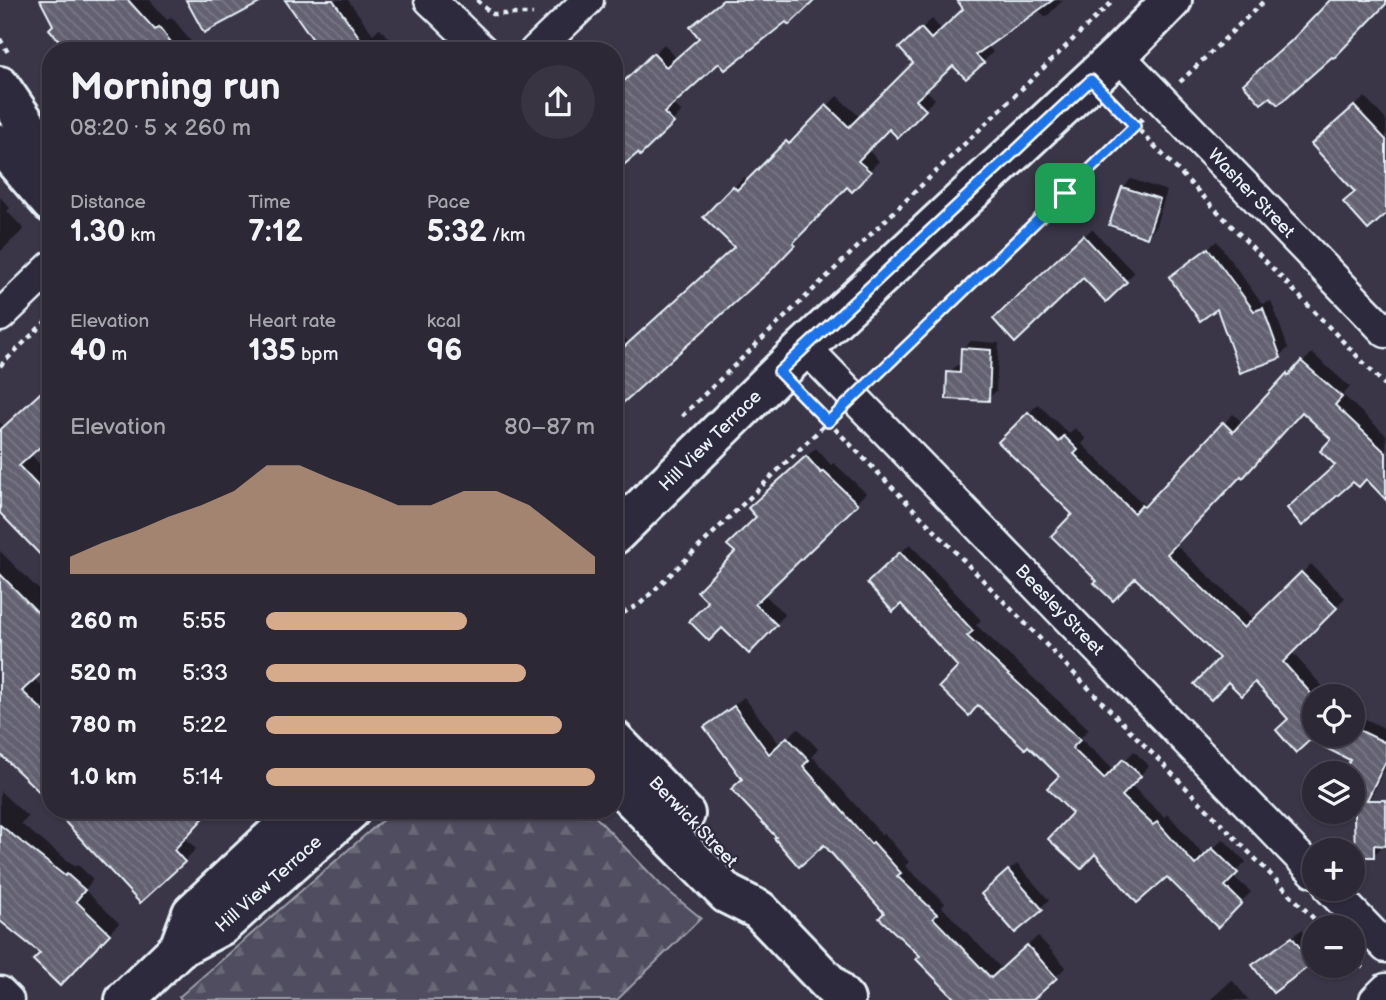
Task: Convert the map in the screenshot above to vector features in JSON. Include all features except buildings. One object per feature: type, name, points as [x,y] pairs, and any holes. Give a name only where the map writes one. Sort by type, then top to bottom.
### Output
[{"type":"main road","name":"Hill View Terrace","points":[[623,525],[779,355],[1104,68],[1172,0]]},
{"type":"main road","points":[[0,86],[42,143]]},
{"type":"main road","points":[[0,144],[42,193]]},
{"type":"main road","name":"Berwick Street","points":[[623,749],[753,883],[759,910]]},
{"type":"main road","name":"Berwick Street","points":[[623,789],[727,894],[759,910],[845,1000]]},
{"type":"main road","name":"Hill View Terrace","points":[[179,948],[192,913],[292,819]]},
{"type":"main road","name":"Hill View Terrace","points":[[125,1000],[179,948],[222,925],[341,819]]},
{"type":"street","points":[[430,0],[474,42]]},
{"type":"street","points":[[544,42],[588,0]]},
{"type":"street","name":"Washer Street","points":[[1104,68],[1161,100],[1386,332]]},
{"type":"street","points":[[0,316],[42,276]]},
{"type":"street","name":"Beesley Street","points":[[779,355],[854,397],[1302,860]]},
{"type":"street","points":[[1342,901],[1386,947]]},
{"type":"street","points":[[1375,1000],[1386,989]]},
{"type":"street","points":[[0,992],[8,1000]]},
{"type":"path","points":[[477,0],[492,14],[531,15],[539,8]]},
{"type":"path","points":[[682,416],[779,355],[1062,50],[1114,0]]},
{"type":"path","points":[[623,613],[640,604],[1265,0]]},
{"type":"path","points":[[1062,50],[1104,68],[1135,126],[1386,386]]},
{"type":"path","points":[[0,366],[42,325]]},
{"type":"path","points":[[779,355],[828,422],[1311,915]]},
{"type":"green space","points":[[384,819],[598,819],[662,886],[701,918],[617,1000],[182,1000],[179,997]]},
{"type":"route","points":[[1091,80],[1135,126],[1065,193],[828,422],[779,372],[1091,80]]}]
